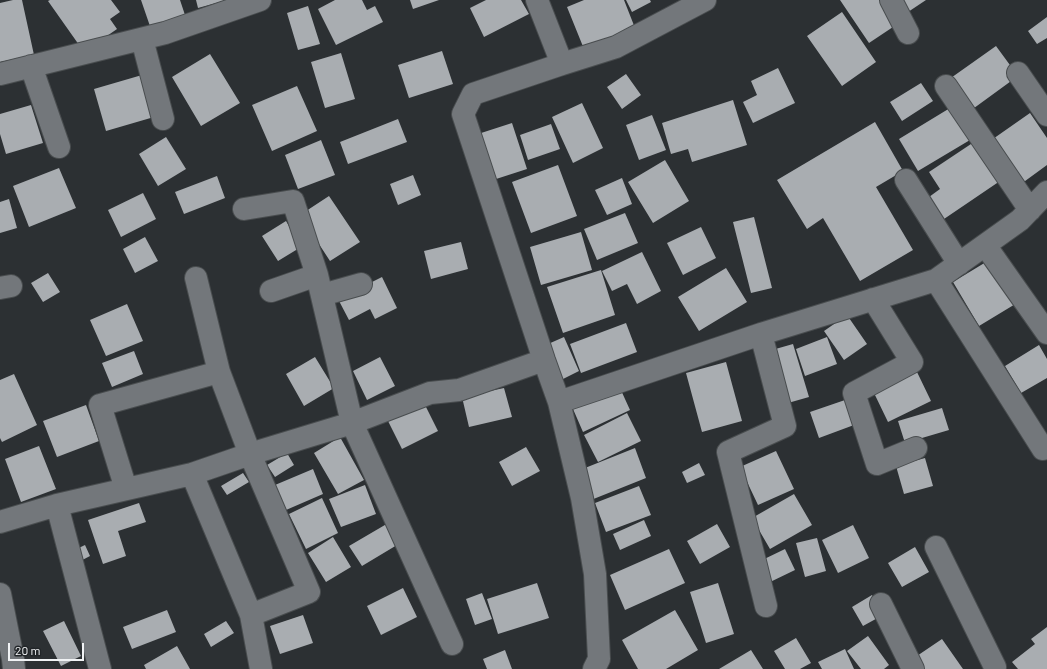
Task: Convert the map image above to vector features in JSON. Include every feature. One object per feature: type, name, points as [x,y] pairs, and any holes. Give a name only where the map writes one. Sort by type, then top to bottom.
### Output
[{"type":"street","points":[[0,74],[165,33],[260,0]]},
{"type":"street","points":[[537,0],[562,64]]},
{"type":"street","points":[[594,669],[599,659],[595,574],[582,498],[559,402],[463,114],[473,94],[616,47],[705,0]]},
{"type":"street","points":[[891,0],[908,33]]},
{"type":"street","points":[[142,39],[163,119]]},
{"type":"street","points":[[31,66],[59,147]]},
{"type":"street","points":[[1018,73],[1047,115]]},
{"type":"street","points":[[946,86],[1030,210]]},
{"type":"street","points":[[906,180],[959,264]]},
{"type":"street","points":[[559,402],[760,334],[936,280],[1020,220],[1047,192]]},
{"type":"street","points":[[244,209],[293,201],[320,285],[352,423],[452,644]]},
{"type":"street","points":[[985,246],[1047,333]]},
{"type":"street","points":[[196,278],[219,372],[250,454],[309,592],[251,615]]},
{"type":"street","points":[[936,280],[1043,449]]},
{"type":"street","points":[[271,291],[320,285],[362,284]]},
{"type":"street","points":[[873,299],[912,362],[854,393],[877,464],[916,448]]},
{"type":"street","points":[[760,334],[785,426],[728,452],[766,606]]},
{"type":"street","points":[[1,521],[57,505],[192,474],[250,454],[352,423],[430,393],[459,390],[544,360]]},
{"type":"street","points":[[126,489],[100,405],[219,372]]},
{"type":"street","points":[[192,474],[251,615],[261,669]]},
{"type":"street","points":[[57,505],[100,669]]},
{"type":"street","points":[[936,547],[997,668]]},
{"type":"street","points":[[0,594],[14,669]]},
{"type":"street","points":[[881,604],[913,669]]},
{"type":"building","points":[[13,0],[22,0],[34,55],[0,62],[0,3]]},
{"type":"building","points":[[111,0],[120,12],[110,19],[117,29],[84,52],[48,1]]},
{"type":"building","points":[[141,0],[180,0],[187,21],[152,32]]},
{"type":"building","points":[[196,0],[227,0],[198,8]]},
{"type":"building","points":[[335,0],[362,0],[367,10],[375,6],[383,22],[336,45],[318,9]]},
{"type":"building","points":[[410,0],[439,0],[413,9]]},
{"type":"building","points":[[486,0],[521,0],[529,14],[484,37],[470,8]]},
{"type":"building","points":[[584,0],[624,0],[635,28],[584,49],[567,7]]},
{"type":"building","points":[[626,0],[650,0],[651,2],[632,12]]},
{"type":"building","points":[[840,0],[879,0],[896,25],[869,43]]},
{"type":"building","points":[[900,0],[926,0],[908,12]]},
{"type":"building","points":[[308,6],[320,44],[298,50],[287,13]]},
{"type":"building","points":[[842,12],[876,62],[842,86],[807,36]]},
{"type":"building","points":[[1047,17],[1047,38],[1037,44],[1028,31]]},
{"type":"building","points":[[996,46],[1018,76],[970,111],[948,80]]},
{"type":"building","points":[[442,51],[453,84],[409,98],[398,65]]},
{"type":"building","points":[[341,53],[355,99],[325,108],[311,62]]},
{"type":"building","points":[[210,54],[240,103],[201,126],[172,77]]},
{"type":"building","points":[[778,68],[795,103],[753,123],[743,102],[757,95],[751,81]]},
{"type":"building","points":[[626,74],[641,95],[622,109],[607,87]]},
{"type":"building","points":[[142,75],[154,117],[106,131],[94,89]]},
{"type":"building","points":[[921,83],[933,101],[902,121],[890,102]]},
{"type":"building","points":[[297,86],[317,131],[272,151],[252,105]]},
{"type":"building","points":[[733,100],[747,145],[692,162],[688,149],[671,154],[662,123]]},
{"type":"building","points":[[582,103],[603,148],[573,163],[552,117]]},
{"type":"building","points":[[31,105],[43,143],[6,154],[0,134],[0,114]]},
{"type":"building","points":[[950,108],[970,140],[918,171],[899,139]]},
{"type":"building","points":[[1030,113],[1047,138],[1047,165],[1021,184],[990,141]]},
{"type":"building","points":[[652,115],[666,150],[639,160],[626,125]]},
{"type":"building","points":[[398,119],[407,142],[348,164],[340,142]]},
{"type":"building","points":[[875,122],[903,171],[876,187],[913,250],[860,281],[823,218],[807,229],[777,180]]},
{"type":"building","points":[[512,123],[527,169],[493,180],[478,134]]},
{"type":"building","points":[[551,124],[560,149],[528,160],[520,135]]},
{"type":"building","points":[[166,137],[186,169],[158,186],[139,154]]},
{"type":"building","points":[[321,140],[335,175],[298,189],[285,155]]},
{"type":"building","points":[[974,142],[1000,181],[944,219],[929,197],[940,189],[929,172]]},
{"type":"building","points":[[665,160],[689,201],[653,223],[628,182]]},
{"type":"building","points":[[558,165],[577,216],[531,233],[512,182]]},
{"type":"building","points":[[59,168],[76,208],[29,227],[13,186]]},
{"type":"building","points":[[413,175],[421,195],[398,205],[390,184]]},
{"type":"building","points":[[217,176],[225,198],[184,214],[175,192]]},
{"type":"building","points":[[622,178],[632,204],[607,215],[595,190]]},
{"type":"building","points":[[143,193],[156,219],[121,237],[108,210]]},
{"type":"building","points":[[329,196],[360,242],[330,261],[300,215]]},
{"type":"building","points":[[9,199],[17,228],[0,233],[0,202]]},
{"type":"building","points":[[625,213],[638,243],[597,260],[584,229]]},
{"type":"building","points":[[754,217],[772,288],[751,293],[733,222]]},
{"type":"building","points":[[286,221],[301,247],[278,261],[262,236]]},
{"type":"building","points":[[701,227],[716,258],[683,275],[667,243]]},
{"type":"building","points":[[581,232],[592,270],[541,285],[530,247]]},
{"type":"building","points":[[145,237],[158,261],[135,273],[123,249]]},
{"type":"building","points":[[461,242],[468,269],[431,279],[424,251]]},
{"type":"building","points":[[642,252],[661,291],[637,304],[627,284],[612,291],[602,271]]},
{"type":"building","points":[[991,259],[1017,303],[979,326],[953,282]]},
{"type":"building","points":[[726,268],[747,302],[699,331],[678,297]]},
{"type":"building","points":[[601,270],[615,315],[563,333],[547,287]]},
{"type":"building","points":[[48,273],[60,292],[43,302],[31,283]]},
{"type":"building","points":[[382,277],[397,308],[375,319],[370,309],[349,320],[338,299]]},
{"type":"building","points":[[127,304],[143,341],[106,356],[90,320]]},
{"type":"building","points":[[847,315],[867,344],[844,360],[824,331]]},
{"type":"building","points":[[626,323],[637,352],[581,373],[570,344]]},
{"type":"building","points":[[564,337],[579,371],[555,383],[539,348]]},
{"type":"building","points":[[827,337],[837,364],[805,376],[796,349]]},
{"type":"building","points":[[793,344],[809,397],[788,403],[772,350]]},
{"type":"building","points":[[1039,345],[1047,359],[1047,378],[1021,393],[1005,366]]},
{"type":"building","points":[[134,351],[143,374],[112,387],[102,363]]},
{"type":"building","points":[[315,357],[334,388],[304,406],[286,374]]},
{"type":"building","points":[[380,357],[395,386],[367,400],[353,371]]},
{"type":"building","points":[[726,362],[742,421],[702,432],[686,373]]},
{"type":"building","points":[[917,372],[931,401],[888,422],[874,393]]},
{"type":"building","points":[[14,374],[37,425],[2,442],[0,438],[0,380]]},
{"type":"building","points":[[504,388],[512,417],[469,427],[462,397]]},
{"type":"building","points":[[620,388],[630,410],[583,432],[573,409]]},
{"type":"building","points":[[422,399],[438,431],[402,449],[386,417]]},
{"type":"building","points":[[845,400],[854,425],[819,438],[810,412]]},
{"type":"building","points":[[86,405],[99,441],[57,457],[43,421]]},
{"type":"building","points":[[942,408],[949,430],[905,443],[898,421]]},
{"type":"building","points":[[627,413],[641,441],[598,462],[584,435]]},
{"type":"building","points":[[340,437],[364,480],[338,494],[314,453]]},
{"type":"building","points":[[39,446],[56,489],[21,502],[5,459]]},
{"type":"building","points":[[526,447],[540,471],[512,486],[499,462]]},
{"type":"building","points":[[635,448],[646,478],[586,502],[575,472]]},
{"type":"building","points":[[776,451],[794,489],[758,505],[740,467]]},
{"type":"building","points":[[287,453],[294,465],[275,477],[267,465]]},
{"type":"building","points":[[925,458],[933,486],[904,494],[896,466]]},
{"type":"building","points":[[699,463],[705,475],[687,483],[682,472]]},
{"type":"building","points":[[313,469],[323,494],[286,510],[275,485]]},
{"type":"building","points":[[243,473],[249,482],[227,495],[221,486]]},
{"type":"building","points":[[365,485],[376,514],[341,527],[329,499]]},
{"type":"building","points":[[639,486],[651,515],[606,532],[595,503]]},
{"type":"building","points":[[794,494],[812,525],[770,549],[752,518]]},
{"type":"building","points":[[322,498],[338,533],[306,549],[289,514]]},
{"type":"building","points":[[139,503],[146,522],[118,531],[126,556],[103,564],[88,520]]},
{"type":"building","points":[[644,520],[651,536],[620,550],[613,534]]},
{"type":"building","points":[[390,522],[402,542],[362,566],[349,546]]},
{"type":"building","points":[[717,524],[730,547],[700,564],[687,541]]},
{"type":"building","points":[[853,525],[869,558],[838,573],[822,540]]},
{"type":"building","points":[[333,537],[351,567],[326,582],[308,553]]},
{"type":"building","points":[[817,538],[826,571],[805,577],[796,543]]},
{"type":"building","points":[[85,545],[90,556],[69,567],[64,555]]},
{"type":"building","points":[[915,547],[929,572],[902,587],[888,563]]},
{"type":"building","points":[[669,549],[685,583],[625,610],[610,575]]},
{"type":"building","points":[[785,549],[795,570],[766,584],[756,563]]},
{"type":"building","points":[[537,583],[549,618],[498,634],[487,599]]},
{"type":"building","points":[[718,583],[734,634],[706,643],[690,592]]},
{"type":"building","points":[[403,588],[417,617],[381,635],[367,606]]},
{"type":"building","points":[[482,593],[492,619],[475,625],[466,599]]},
{"type":"building","points":[[872,595],[883,615],[863,626],[852,607]]},
{"type":"building","points":[[167,610],[176,632],[132,649],[123,627]]},
{"type":"building","points":[[675,610],[698,650],[666,669],[638,669],[622,640]]},
{"type":"building","points":[[303,615],[313,643],[280,654],[270,626]]},
{"type":"building","points":[[64,621],[81,656],[61,666],[43,631]]},
{"type":"building","points":[[226,621],[234,633],[211,647],[204,634]]},
{"type":"building","points":[[1047,627],[1047,669],[1018,669],[1012,662],[1035,644],[1031,639]]},
{"type":"building","points":[[868,636],[889,665],[884,669],[861,669],[847,651]]},
{"type":"building","points":[[796,638],[811,663],[800,669],[785,669],[774,651]]},
{"type":"building","points":[[942,639],[963,669],[918,669],[911,660]]},
{"type":"building","points":[[177,646],[190,669],[146,669],[144,665]]},
{"type":"building","points":[[845,649],[854,669],[822,669],[818,662]]},
{"type":"building","points":[[505,650],[512,669],[487,669],[483,659]]},
{"type":"building","points":[[751,650],[763,669],[719,669]]}]
